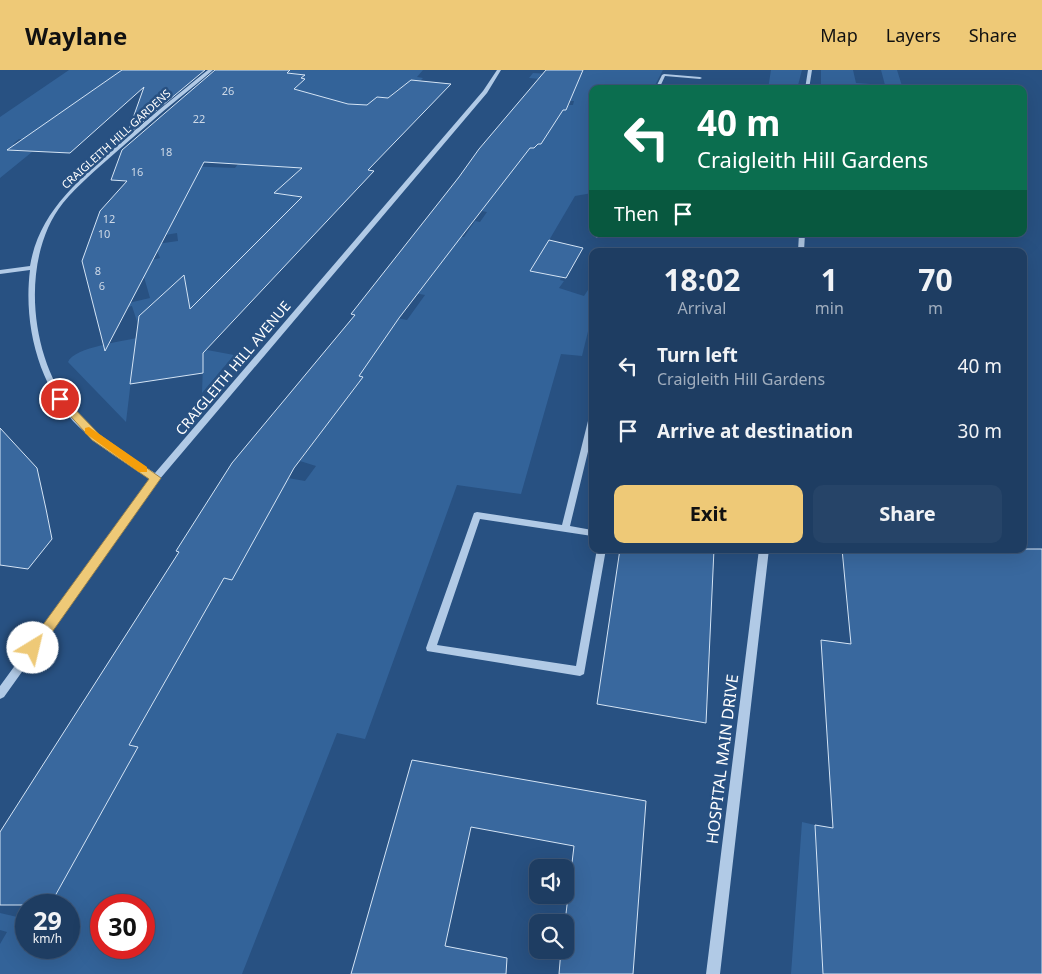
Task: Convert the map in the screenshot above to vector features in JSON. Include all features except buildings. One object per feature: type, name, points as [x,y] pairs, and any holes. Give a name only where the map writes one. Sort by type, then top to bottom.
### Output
[{"type":"street","name":"CRAIGLEITH HILL GARDENS","points":[[156,478],[96,438],[70,412],[52,386],[44,369],[33,322],[32,268],[46,225],[71,190],[128,138],[211,70]]},
{"type":"street","name":"CRAIGLEITH HILL AVENUE","points":[[0,694],[156,478],[486,92],[500,70]]},
{"type":"street","points":[[808,85],[810,70]]},
{"type":"street","points":[[659,85],[664,75],[700,78]]},
{"type":"street","points":[[565,529],[589,433]]},
{"type":"street","points":[[589,533],[477,515],[431,648],[580,671],[601,553]]},
{"type":"street","name":"HOSPITAL MAIN DRIVE","points":[[713,974],[764,553]]},
{"type":"lane","points":[[664,75],[670,70]]},
{"type":"lane","points":[[0,272],[32,268]]},
{"type":"shaded area","points":[[69,70],[142,70],[116,89],[97,87],[40,141],[19,139],[13,144],[18,145],[12,151],[32,152],[0,178],[0,117]]},
{"type":"shaded area","points":[[290,70],[423,70],[417,77],[423,78],[420,81],[411,80],[406,85],[408,90],[398,89],[388,98],[377,97],[370,103],[371,127],[405,131],[402,135],[331,126],[334,167],[275,193],[344,204],[340,208],[299,202],[269,233],[311,239],[300,250],[257,243],[150,352],[134,355],[126,422],[68,362],[80,352],[142,337],[132,306],[95,316],[94,311],[150,298],[140,263],[160,258],[156,248],[135,247],[178,241],[177,233],[141,239],[184,166],[235,168],[260,98],[304,79],[301,78],[304,75],[287,73]]},
{"type":"shaded area","points":[[583,70],[663,70],[655,85],[589,85],[589,194],[575,196],[531,271],[561,277],[560,280],[564,281],[559,288],[584,296],[589,288],[589,327],[582,356],[561,354],[521,494],[457,485],[365,739],[337,733],[242,974],[0,974],[0,944],[7,932],[0,930],[0,913],[15,916],[15,959],[80,959],[80,894],[56,894],[137,748],[129,745],[224,578],[232,579],[288,478],[305,481],[316,466],[300,461],[337,411],[326,385],[353,391],[362,377],[344,373],[385,316],[407,320],[425,295],[404,291],[410,283],[425,285],[459,237],[464,237],[475,221],[480,222],[487,212],[472,209],[489,185],[456,180],[458,177],[485,181],[518,146],[534,148],[541,144],[545,137],[545,108],[566,110],[569,105],[573,105],[574,101],[567,101],[562,81],[529,78],[533,73],[580,76]]},
{"type":"shaded area","points":[[771,70],[802,70],[798,85],[769,85]]},
{"type":"shaded area","points":[[821,70],[853,70],[856,83],[885,85],[821,85]]},
{"type":"shaded area","points":[[881,70],[897,70],[902,85],[885,85]]},
{"type":"shaded area","points":[[191,347],[234,355],[202,393],[203,364]]},
{"type":"shaded area","points":[[802,822],[815,825],[823,974],[791,974]]},
{"type":"slow traffic","points":[[89,431],[96,438],[143,469]]},
{"type":"route","points":[[33,648],[156,478],[96,438],[60,399]]}]
